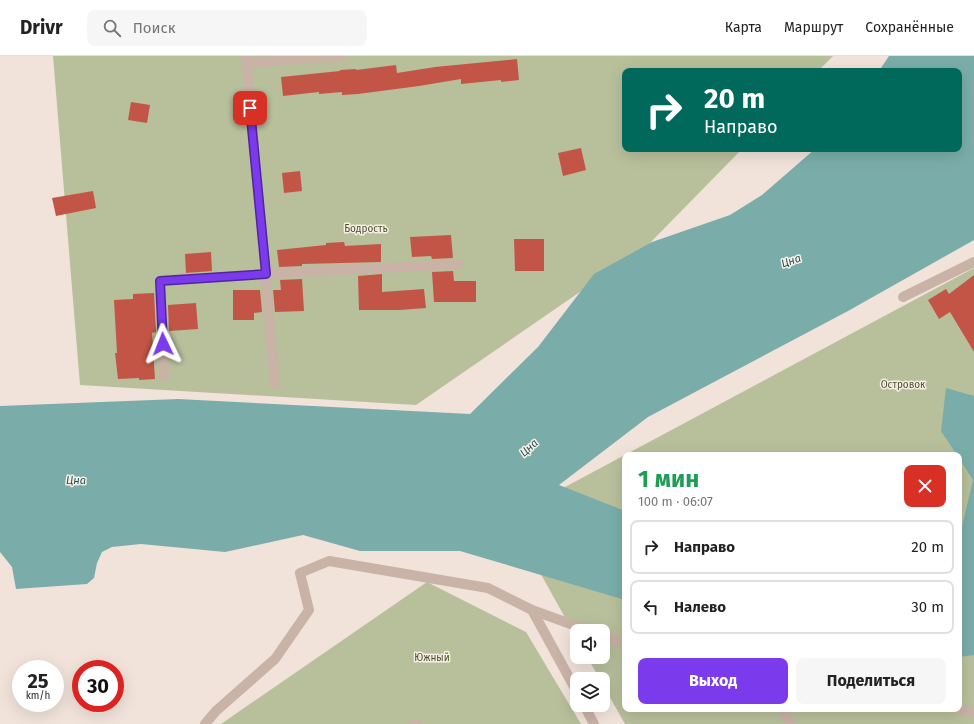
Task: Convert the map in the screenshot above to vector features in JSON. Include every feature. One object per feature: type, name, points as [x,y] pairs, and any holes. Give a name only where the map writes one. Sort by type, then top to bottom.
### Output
[{"type":"street","points":[[275,385],[246,60],[341,56]]},
{"type":"street","points":[[903,297],[974,262]]},
{"type":"street","points":[[164,376],[160,281],[459,264]]},
{"type":"street","points":[[205,724],[216,711],[275,659],[309,610],[300,573],[329,561],[488,588],[532,610],[571,624]]},
{"type":"street","points":[[532,610],[570,679]]},
{"type":"street","points":[[610,639],[622,643]]},
{"type":"street","points":[[962,710],[974,713]]},
{"type":"street","points":[[588,712],[594,724]]},
{"type":"street","points":[[783,712],[790,724]]},
{"type":"green space","name":"Бодрость","points":[[53,56],[833,56],[821,68],[622,68],[622,152],[739,152],[648,245],[416,405],[80,385]]},
{"type":"green space","name":"Островок","points":[[974,268],[974,724],[625,724],[610,697],[610,672],[596,672],[591,664],[610,664],[610,624],[570,624],[570,626],[509,517],[622,456],[622,712],[962,712],[962,452],[630,452]]},
{"type":"green space","name":"Южный","points":[[427,582],[526,632],[570,706],[570,712],[574,712],[581,724],[221,724]]},
{"type":"water","name":"Цна","points":[[889,56],[974,56],[974,240],[848,311],[648,417],[559,485],[622,510],[622,599],[460,551],[360,551],[303,535],[225,552],[141,544],[112,547],[102,552],[97,563],[94,578],[87,584],[16,589],[12,567],[0,552],[0,406],[178,399],[470,414],[538,347],[594,274],[652,242],[730,215],[762,195],[812,152],[962,152],[962,68],[881,68]]},
{"type":"water","points":[[946,388],[974,396],[974,655],[962,657],[962,527],[973,480],[962,463],[962,452],[955,452],[941,431]]},
{"type":"building","points":[[517,59],[519,80],[501,82],[501,80],[461,84],[461,79],[358,94],[342,95],[342,92],[319,94],[319,92],[283,96],[281,77],[396,65],[397,73],[435,67]]},
{"type":"building","points":[[131,102],[150,105],[147,123],[128,120]]},
{"type":"building","points":[[581,148],[586,170],[563,176],[558,153]]},
{"type":"building","points":[[300,171],[302,191],[284,193],[282,173]]},
{"type":"building","points":[[93,191],[96,208],[56,216],[52,198]]},
{"type":"building","points":[[451,235],[453,258],[432,259],[431,256],[412,257],[410,237]]},
{"type":"building","points":[[514,239],[544,239],[544,271],[515,271]]},
{"type":"building","points":[[344,242],[345,246],[381,244],[381,262],[302,264],[302,266],[279,267],[277,250]]},
{"type":"building","points":[[211,252],[212,271],[186,273],[185,254]]},
{"type":"building","points":[[453,271],[454,281],[476,281],[476,302],[434,302],[432,272]]},
{"type":"building","points":[[382,274],[382,292],[424,289],[426,308],[400,310],[359,310],[358,276]]},
{"type":"building","points":[[974,275],[974,352],[950,312],[939,319],[928,300],[946,289],[949,294]]},
{"type":"building","points":[[302,279],[304,311],[275,312],[273,290],[281,290],[280,280]]},
{"type":"building","points":[[233,290],[260,290],[262,312],[254,313],[254,320],[233,320]]},
{"type":"building","points":[[154,293],[156,332],[152,333],[155,379],[118,379],[115,353],[117,353],[114,300],[133,299],[133,294]]},
{"type":"building","points":[[196,303],[198,329],[169,331],[168,305]]},
{"type":"route","points":[[163,344],[160,281],[266,274],[250,108]]}]
